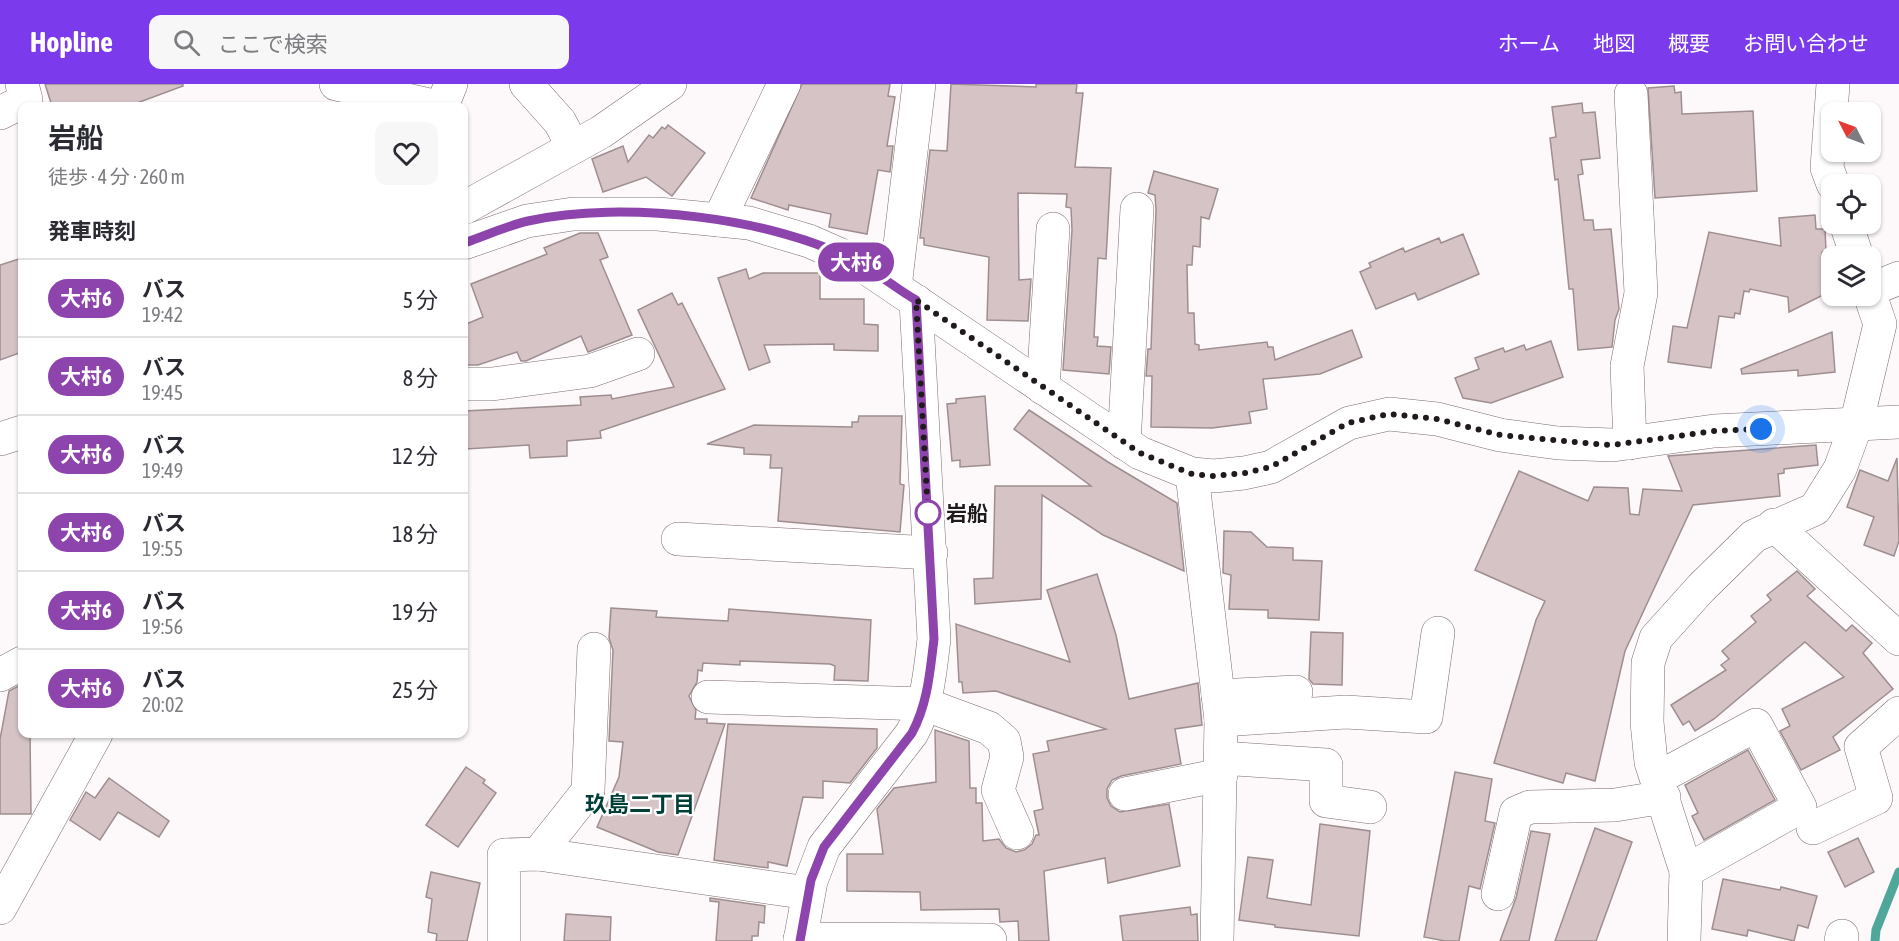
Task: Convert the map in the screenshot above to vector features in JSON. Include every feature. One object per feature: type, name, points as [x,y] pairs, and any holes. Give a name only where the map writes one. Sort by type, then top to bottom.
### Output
[{"type":"street","points":[[22,84],[26,100],[22,102]]},
{"type":"street","points":[[336,84],[416,102]]},
{"type":"street","points":[[444,102],[451,84]]},
{"type":"street","points":[[526,84],[560,122],[573,147]]},
{"type":"street","points":[[719,220],[784,84]]},
{"type":"street","points":[[919,84],[906,294],[931,553],[934,639],[924,704],[912,733],[824,847],[808,893],[800,940],[990,940]]},
{"type":"street","points":[[1829,174],[1827,168],[1833,84]]},
{"type":"street","points":[[468,206],[573,147],[662,86]]},
{"type":"street","points":[[1630,443],[1627,366],[1641,293],[1631,94]]},
{"type":"street","points":[[0,113],[18,104]]},
{"type":"street","points":[[1124,442],[1137,209]]},
{"type":"street","points":[[468,242],[527,221],[573,214],[658,214],[749,223],[809,241],[859,263],[1140,453],[1192,474],[1214,476],[1245,473],[1271,467],[1348,423],[1389,414],[1437,419],[1500,435],[1558,443],[1613,445],[1714,431],[1899,422]]},
{"type":"street","points":[[1043,388],[1053,229]]},
{"type":"street","points":[[1881,285],[1899,278]]},
{"type":"street","points":[[1684,941],[1686,871],[1651,762],[1647,722],[1648,663],[1656,638],[1754,536],[1774,525],[1815,509],[1840,469],[1856,425],[1880,324],[1874,306]]},
{"type":"street","points":[[468,384],[492,384],[590,371],[638,354]]},
{"type":"street","points":[[0,439],[18,433]]},
{"type":"street","points":[[1192,474],[1219,708],[1221,766],[1217,941]]},
{"type":"street","points":[[1774,525],[1899,639]]},
{"type":"street","points":[[678,539],[931,553]]},
{"type":"street","points":[[1219,708],[1426,717],[1438,633]]},
{"type":"street","points":[[538,855],[588,791],[594,648]]},
{"type":"street","points":[[0,675],[18,665]]},
{"type":"street","points":[[1219,708],[1307,692]]},
{"type":"street","points":[[708,697],[924,704],[989,728],[1004,741],[1008,758],[998,790],[1017,833]]},
{"type":"street","points":[[1813,828],[1876,798],[1861,747],[1899,713]]},
{"type":"street","points":[[1498,894],[1516,813],[1530,807],[1615,805],[1661,788],[1756,725],[1800,807],[1686,871]]},
{"type":"street","points":[[0,908],[94,738]]},
{"type":"street","points":[[1125,794],[1221,766],[1326,765],[1326,801],[1370,807]]},
{"type":"street","points":[[504,941],[504,855],[538,855],[808,893]]},
{"type":"building","points":[[45,84],[183,84],[183,86],[140,102],[51,102]]},
{"type":"building","points":[[802,84],[890,84],[888,96],[895,97],[887,146],[893,146],[890,172],[878,170],[867,234],[829,227],[831,214],[789,205],[788,210],[751,198]]},
{"type":"building","points":[[951,84],[1036,87],[1036,84],[1077,84],[1076,93],[1083,93],[1075,167],[1111,168],[1106,259],[1098,258],[1094,337],[1098,337],[1097,346],[1111,347],[1109,374],[1063,370],[1072,230],[1071,208],[1066,207],[1067,194],[1018,193],[1019,280],[1031,279],[1028,321],[987,320],[989,257],[924,245],[924,238],[920,238],[930,150],[947,151]]},
{"type":"building","points":[[1674,86],[1675,93],[1681,92],[1682,114],[1753,111],[1757,191],[1655,198],[1648,88]]},
{"type":"building","points":[[1582,103],[1583,113],[1595,112],[1600,158],[1581,160],[1583,174],[1578,175],[1584,220],[1593,220],[1594,230],[1611,229],[1619,309],[1615,320],[1612,347],[1578,350],[1573,289],[1569,289],[1558,179],[1555,180],[1550,138],[1556,137],[1552,107]]},
{"type":"building","points":[[668,125],[705,153],[672,196],[646,177],[603,192],[592,159],[623,146],[628,162],[649,135],[653,138],[662,127],[665,129]]},
{"type":"building","points":[[1154,171],[1218,189],[1209,219],[1201,217],[1200,247],[1193,246],[1192,265],[1187,265],[1188,313],[1194,313],[1195,344],[1199,345],[1199,350],[1267,342],[1268,347],[1273,347],[1275,360],[1352,330],[1362,357],[1320,374],[1263,379],[1267,409],[1249,412],[1251,423],[1212,428],[1151,427],[1152,376],[1146,376],[1148,349],[1151,349],[1156,210],[1155,195],[1148,193]]},
{"type":"building","points":[[1815,215],[1816,229],[1821,229],[1821,234],[1825,234],[1826,246],[1821,246],[1821,296],[1789,312],[1788,297],[1750,289],[1749,292],[1744,291],[1740,314],[1735,313],[1734,318],[1719,316],[1711,368],[1668,362],[1673,326],[1687,328],[1709,232],[1781,246],[1779,218]]},
{"type":"building","points":[[580,233],[598,233],[608,257],[600,260],[632,335],[588,352],[581,336],[526,361],[521,361],[517,352],[478,365],[468,365],[468,323],[483,317],[471,284],[547,254],[544,248]]},
{"type":"building","points":[[1463,234],[1479,274],[1418,300],[1415,293],[1376,309],[1360,272],[1371,267],[1369,263],[1403,248],[1405,252],[1439,238],[1441,243]]},
{"type":"building","points":[[18,259],[18,353],[0,360],[0,265]]},
{"type":"building","points":[[746,269],[749,279],[763,273],[820,273],[820,299],[864,299],[864,324],[878,325],[878,351],[834,350],[834,344],[764,345],[770,362],[749,370],[718,278]]},
{"type":"building","points":[[672,293],[678,305],[682,303],[725,389],[600,431],[601,438],[567,441],[567,456],[530,458],[529,445],[468,449],[468,411],[581,405],[580,397],[611,395],[612,399],[674,387],[638,310]]},
{"type":"building","points":[[1832,332],[1835,372],[1798,376],[1798,370],[1742,374],[1741,369]]},
{"type":"building","points":[[1551,341],[1563,377],[1491,403],[1463,398],[1455,378],[1479,369],[1475,358],[1503,348],[1505,352],[1524,345],[1526,350]]},
{"type":"building","points":[[985,396],[990,465],[960,467],[960,460],[952,461],[947,404],[956,403],[956,399]]},
{"type":"building","points":[[1029,410],[1108,462],[1177,503],[1184,571],[1103,535],[1042,495],[1041,599],[975,604],[974,579],[993,578],[995,486],[1091,486],[1014,429]]},
{"type":"building","points":[[859,416],[902,416],[900,484],[904,485],[900,532],[778,521],[782,468],[770,468],[771,455],[744,454],[744,448],[707,444],[754,425],[852,427],[852,422],[858,422]]},
{"type":"building","points":[[1816,445],[1818,465],[1784,469],[1784,473],[1778,474],[1780,496],[1693,505],[1625,651],[1595,781],[1566,773],[1563,783],[1494,763],[1536,620],[1545,601],[1475,570],[1519,471],[1588,501],[1594,487],[1628,488],[1630,514],[1639,515],[1643,489],[1682,491],[1668,456]]},
{"type":"building","points":[[1897,458],[1899,541],[1894,556],[1864,545],[1874,517],[1847,507],[1860,470],[1888,481]]},
{"type":"building","points":[[1224,531],[1251,532],[1267,547],[1293,548],[1293,560],[1322,561],[1319,620],[1268,618],[1268,610],[1229,609],[1231,575],[1223,573]]},
{"type":"building","points":[[1797,571],[1815,589],[1807,596],[1846,631],[1852,625],[1872,643],[1863,653],[1893,689],[1833,737],[1840,750],[1801,770],[1780,731],[1790,726],[1782,709],[1844,677],[1805,642],[1714,719],[1695,731],[1689,721],[1683,725],[1671,705],[1726,670],[1721,665],[1729,659],[1722,651],[1756,622],[1751,616],[1771,600],[1767,595]]},
{"type":"building","points":[[1097,574],[1116,635],[1129,699],[1198,683],[1202,725],[1175,729],[1181,764],[1121,776],[1112,780],[1107,789],[1107,798],[1111,806],[1120,812],[1169,804],[1180,866],[1108,883],[1105,858],[1044,871],[1049,941],[1019,941],[1018,921],[1000,922],[999,909],[921,910],[920,892],[847,891],[847,854],[883,854],[877,809],[894,788],[936,782],[935,730],[969,741],[970,788],[976,788],[976,803],[982,803],[983,841],[999,839],[1006,848],[1016,852],[1032,844],[1036,835],[1039,835],[1034,811],[1043,809],[1033,754],[1049,751],[1047,741],[1106,729],[996,691],[963,693],[962,682],[959,682],[956,624],[1070,662],[1047,590]]},
{"type":"building","points":[[611,608],[657,611],[656,617],[728,621],[729,609],[871,620],[868,681],[834,680],[835,666],[830,664],[740,661],[740,665],[703,663],[702,671],[698,670],[697,682],[689,696],[696,710],[695,719],[707,719],[707,723],[725,724],[678,855],[658,852],[597,827],[619,777],[623,742],[609,741],[613,650],[609,638]]},
{"type":"building","points":[[1311,632],[1343,633],[1342,685],[1313,684],[1309,679]]},
{"type":"building","points":[[18,686],[18,738],[30,738],[31,814],[0,814],[0,739],[9,691]]},
{"type":"building","points":[[728,724],[877,729],[877,748],[850,783],[823,781],[823,798],[803,797],[787,866],[768,862],[768,868],[714,860]]},
{"type":"building","points":[[1748,750],[1775,800],[1704,840],[1692,816],[1698,813],[1685,785]]},
{"type":"building","points":[[466,767],[485,780],[483,783],[496,793],[458,847],[426,825]]},
{"type":"building","points":[[1455,772],[1492,779],[1485,821],[1495,823],[1480,889],[1469,886],[1459,941],[1445,941],[1424,937]]},
{"type":"building","points":[[109,778],[169,821],[159,837],[118,812],[100,840],[70,820],[86,792],[95,798]]},
{"type":"building","points":[[1320,824],[1370,831],[1359,936],[1275,927],[1275,925],[1239,920],[1248,857],[1273,860],[1267,898],[1311,905]]},
{"type":"building","points":[[1595,828],[1632,842],[1596,941],[1555,941]]},
{"type":"building","points":[[1531,831],[1550,834],[1529,941],[1500,941],[1516,898]]},
{"type":"building","points":[[1858,838],[1874,872],[1845,887],[1828,852]]},
{"type":"building","points":[[431,872],[480,883],[467,941],[436,941],[437,934],[428,932],[432,899],[426,897]]},
{"type":"building","points":[[1723,879],[1780,890],[1781,887],[1817,896],[1808,928],[1798,925],[1794,941],[1748,930],[1747,936],[1712,929]]},
{"type":"building","points":[[710,898],[765,906],[764,923],[759,922],[758,936],[752,936],[752,941],[716,941],[719,902],[710,901]]},
{"type":"building","points":[[1190,907],[1191,915],[1197,914],[1198,941],[1123,941],[1120,916]]},
{"type":"building","points":[[566,914],[611,917],[610,941],[564,941]]},
{"type":"waterway","points":[[1875,941],[1876,930],[1899,872]]},
{"type":"bus line","name":"大村6","points":[[468,242],[527,221],[573,214],[658,214],[749,223],[809,241],[859,263],[916,300],[925,431],[934,639],[929,682],[921,717],[912,733],[824,847],[811,880],[800,941]]},
{"type":"place","name":"岩船","points":[[928,513]]},
{"type":"district","name":"玖島二丁目","points":[[640,804]]},
{"type":"route","points":[[928,513],[916,300],[1140,453],[1192,474],[1214,476],[1245,473],[1271,467],[1295,455],[1322,435],[1348,423],[1389,414],[1437,419],[1500,435],[1558,443],[1613,445],[1714,431],[1761,429]]}]
